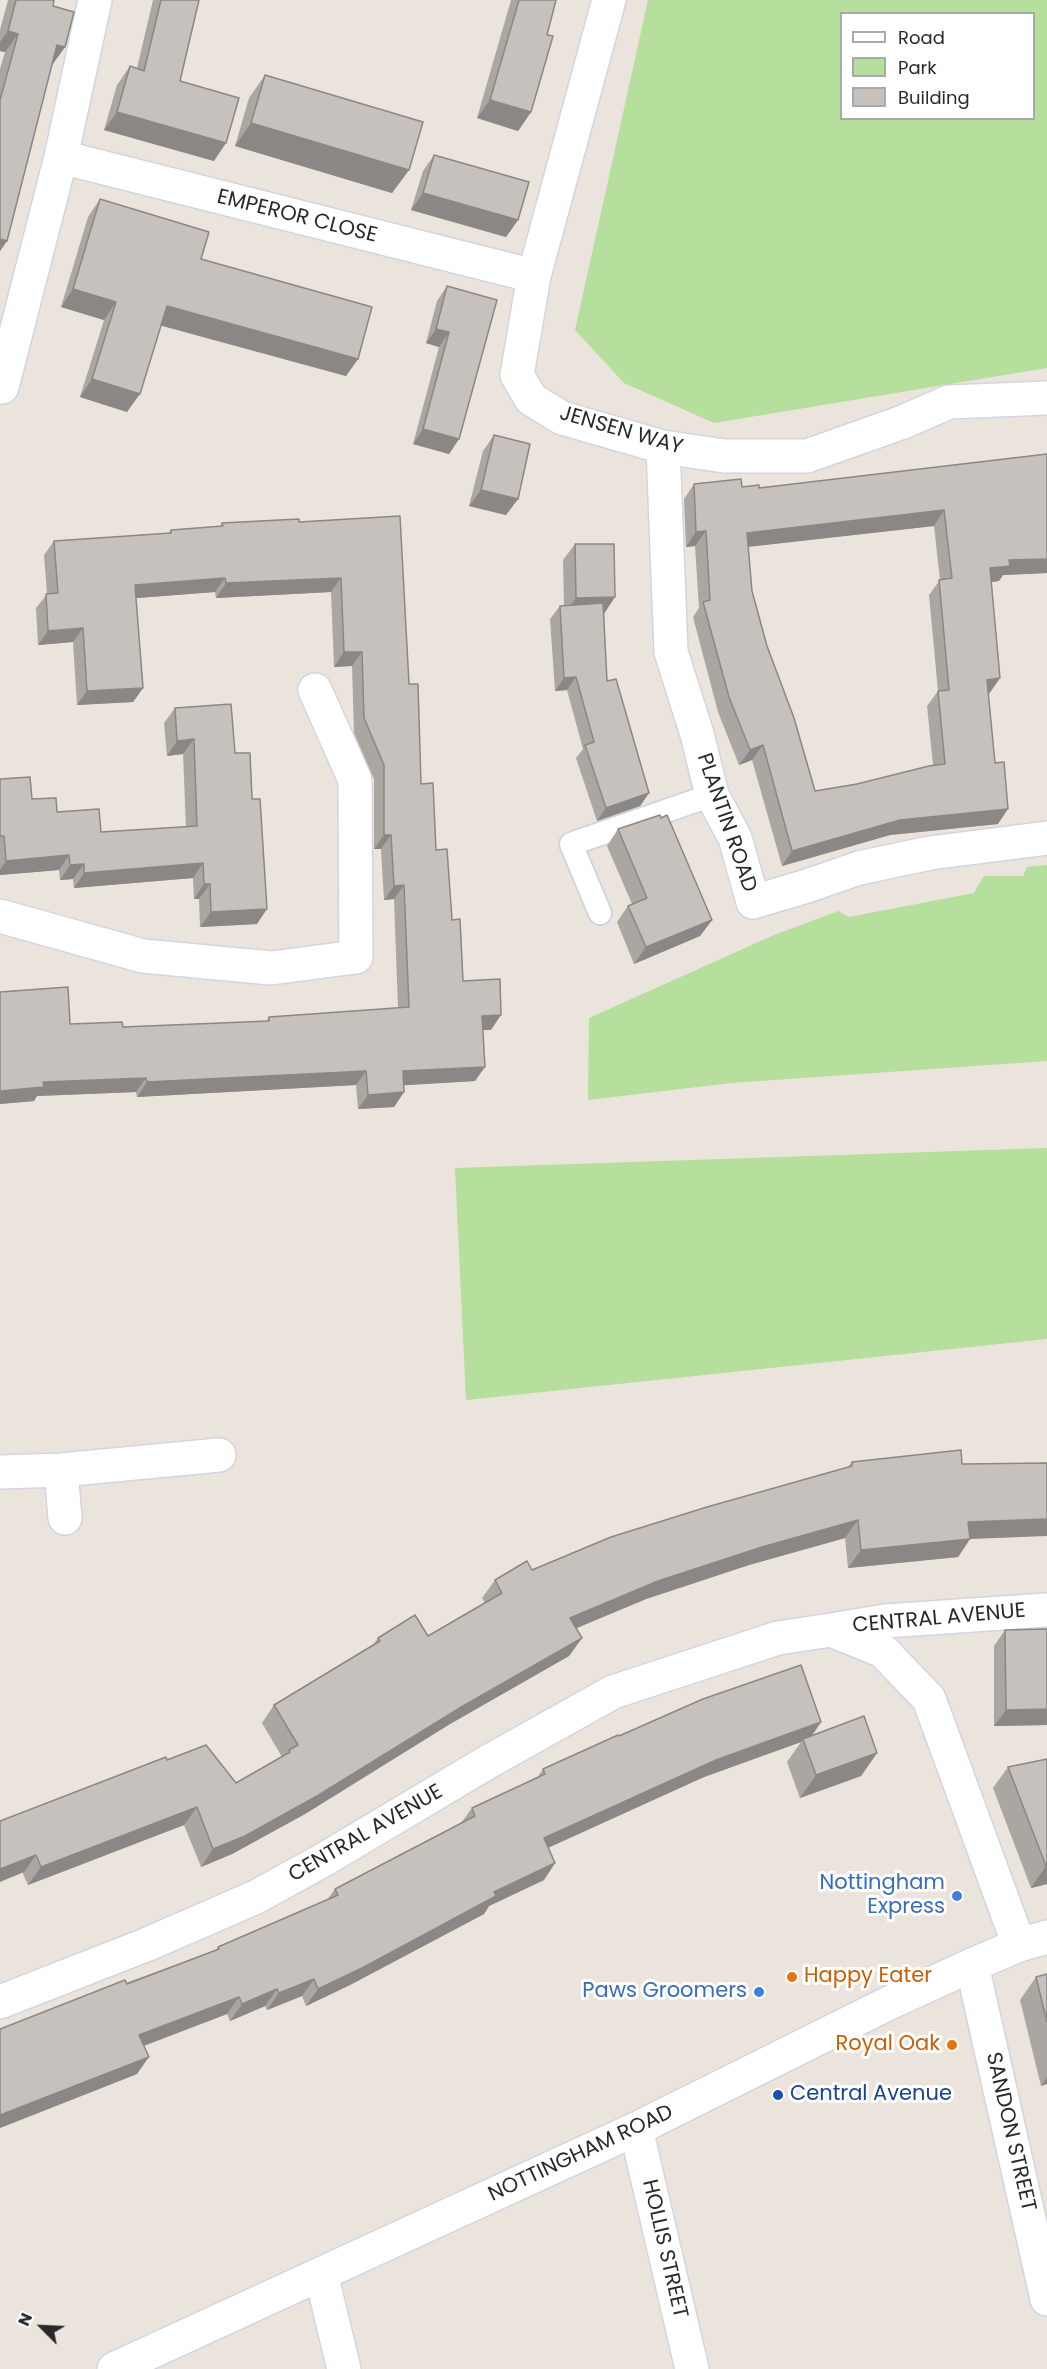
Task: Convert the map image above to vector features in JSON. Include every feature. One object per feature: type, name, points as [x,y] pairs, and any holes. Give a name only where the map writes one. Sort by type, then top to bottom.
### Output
[{"type":"street","points":[[2,387],[61,157],[95,0]]},
{"type":"street","name":"JENSEN WAY","points":[[609,0],[534,276],[517,375],[531,399],[562,418],[663,447],[724,456],[807,456],[903,422],[949,402],[1047,398]]},
{"type":"street","name":"EMPEROR CLOSE","points":[[61,157],[534,276]]},
{"type":"street","name":"PLANTIN ROAD","points":[[663,447],[671,652],[697,734],[712,795],[735,838],[753,902],[859,868],[930,853],[1047,838]]},
{"type":"street","points":[[0,916],[143,956],[271,968],[356,957],[355,780],[315,690]]},
{"type":"street","points":[[0,1472],[61,1470],[219,1455]]},
{"type":"street","points":[[61,1470],[65,1518]]},
{"type":"street","name":"CENTRAL AVENUE","points":[[0,2002],[138,1948],[256,1898],[486,1763],[613,1692],[778,1638],[885,1621],[1047,1610]]},
{"type":"street","name":"CENTRAL AVENUE","points":[[831,1630],[883,1651],[929,1699],[1033,1941]]},
{"type":"street","name":"NOTTINGHAM ROAD","points":[[114,2369],[636,2129],[887,2004],[972,1965],[1033,1941]]},
{"type":"street","name":"SANDON STREET","points":[[972,1965],[1047,2300]]},
{"type":"street","name":"HOLLIS STREET","points":[[636,2129],[692,2369]]},
{"type":"street","points":[[321,2274],[344,2369]]},
{"type":"lane","points":[[600,913],[571,844],[712,795]]},
{"type":"green space","points":[[648,0],[1047,0],[1047,368],[714,423],[624,383],[575,330]]},
{"type":"green space","points":[[1047,865],[1047,1061],[731,1083],[588,1100],[589,1018],[774,935],[838,911],[849,917],[974,893],[984,876],[1023,876],[1027,867]]},
{"type":"green space","points":[[1047,1148],[1047,1339],[466,1400],[455,1168]]},
{"type":"building","points":[[16,0],[54,0],[53,6],[74,12],[65,47],[57,45],[7,241],[0,239],[0,100],[18,34],[8,31]]},
{"type":"building","points":[[161,0],[199,0],[180,81],[239,98],[226,143],[117,112],[130,66],[144,71]]},
{"type":"building","points":[[519,0],[556,0],[547,35],[553,36],[531,112],[490,100]]},
{"type":"building","points":[[265,75],[423,122],[409,170],[251,123]]},
{"type":"building","points":[[434,155],[529,182],[518,220],[423,193]]},
{"type":"building","points":[[100,199],[209,232],[201,259],[372,307],[358,359],[167,306],[140,394],[92,379],[116,302],[73,289]]},
{"type":"building","points":[[447,286],[497,300],[459,439],[423,429],[449,332],[436,329]]},
{"type":"building","points":[[494,435],[530,444],[518,499],[481,490]]},
{"type":"building","points":[[1047,454],[1047,559],[1009,560],[1010,566],[990,568],[1000,678],[987,680],[995,763],[1004,762],[1008,809],[900,820],[792,851],[763,745],[750,750],[729,697],[703,602],[710,600],[706,531],[696,532],[694,484],[741,479],[742,487],[759,485],[759,488]],"holes":[[[944,510],[952,578],[939,580],[949,690],[938,691],[945,764],[815,791],[794,718],[767,646],[752,591],[747,533]]]},
{"type":"building","points":[[400,516],[409,684],[418,684],[421,784],[433,783],[436,850],[447,849],[452,920],[460,919],[463,981],[500,979],[501,1015],[482,1016],[485,1067],[403,1071],[404,1092],[368,1095],[366,1071],[147,1082],[146,1078],[43,1082],[44,1087],[0,1091],[0,992],[68,987],[70,1024],[122,1022],[123,1027],[269,1021],[269,1017],[409,1007],[404,885],[394,886],[391,835],[384,835],[384,765],[364,718],[362,652],[344,652],[341,578],[226,583],[225,578],[135,585],[143,688],[87,691],[83,628],[48,631],[46,594],[58,593],[54,541],[171,533],[171,530],[223,526],[222,523],[299,519],[299,522]]},
{"type":"building","points":[[575,544],[614,544],[615,597],[576,598]]},
{"type":"building","points":[[603,603],[607,681],[616,679],[649,793],[606,808],[585,745],[594,742],[576,677],[564,678],[560,606]]},
{"type":"building","points":[[231,704],[235,753],[250,753],[252,799],[260,799],[267,909],[211,912],[210,884],[204,884],[203,863],[84,873],[84,864],[70,865],[69,855],[6,861],[4,836],[0,836],[0,779],[30,777],[32,799],[56,798],[57,812],[99,809],[101,832],[197,826],[194,739],[177,741],[175,708]]},
{"type":"building","points":[[660,815],[661,818],[667,815],[712,920],[646,947],[628,906],[647,898],[618,829]]},
{"type":"building","points":[[961,1450],[962,1464],[1047,1463],[1047,1519],[968,1522],[970,1539],[861,1550],[858,1520],[762,1547],[658,1581],[570,1618],[582,1638],[463,1706],[317,1796],[245,1836],[213,1849],[197,1807],[41,1867],[36,1855],[0,1869],[0,1821],[166,1757],[167,1760],[206,1745],[236,1783],[290,1752],[289,1750],[298,1745],[274,1705],[380,1641],[378,1638],[415,1615],[428,1636],[502,1593],[495,1580],[527,1561],[532,1570],[611,1537],[852,1466],[852,1462]]},
{"type":"building","points":[[1047,1629],[1047,1709],[1006,1710],[1005,1630]]},
{"type":"building","points":[[801,1665],[821,1722],[716,1760],[544,1838],[555,1863],[494,1892],[496,1896],[362,1968],[318,1989],[314,1979],[279,1993],[277,1989],[242,2004],[239,1997],[139,2035],[149,2057],[0,2115],[0,2029],[125,1980],[127,1984],[219,1949],[218,1947],[338,1895],[335,1889],[475,1816],[472,1808],[545,1774],[543,1769],[703,1699]]},
{"type":"building","points":[[864,1716],[877,1753],[816,1775],[803,1739]]},
{"type":"building","points":[[1047,1759],[1047,1866],[1046,1866],[1008,1767]]},
{"type":"building","points":[[1047,1974],[1047,2022],[1036,1977]]},
{"type":"place","name":"Nottingham Express","points":[[957,1896]]},
{"type":"place","name":"Happy Eater","points":[[792,1977]]},
{"type":"place","name":"Paws Groomers","points":[[759,1992]]},
{"type":"place","name":"Royal Oak","points":[[952,2045]]},
{"type":"place","name":"Central Avenue","points":[[778,2095]]}]
